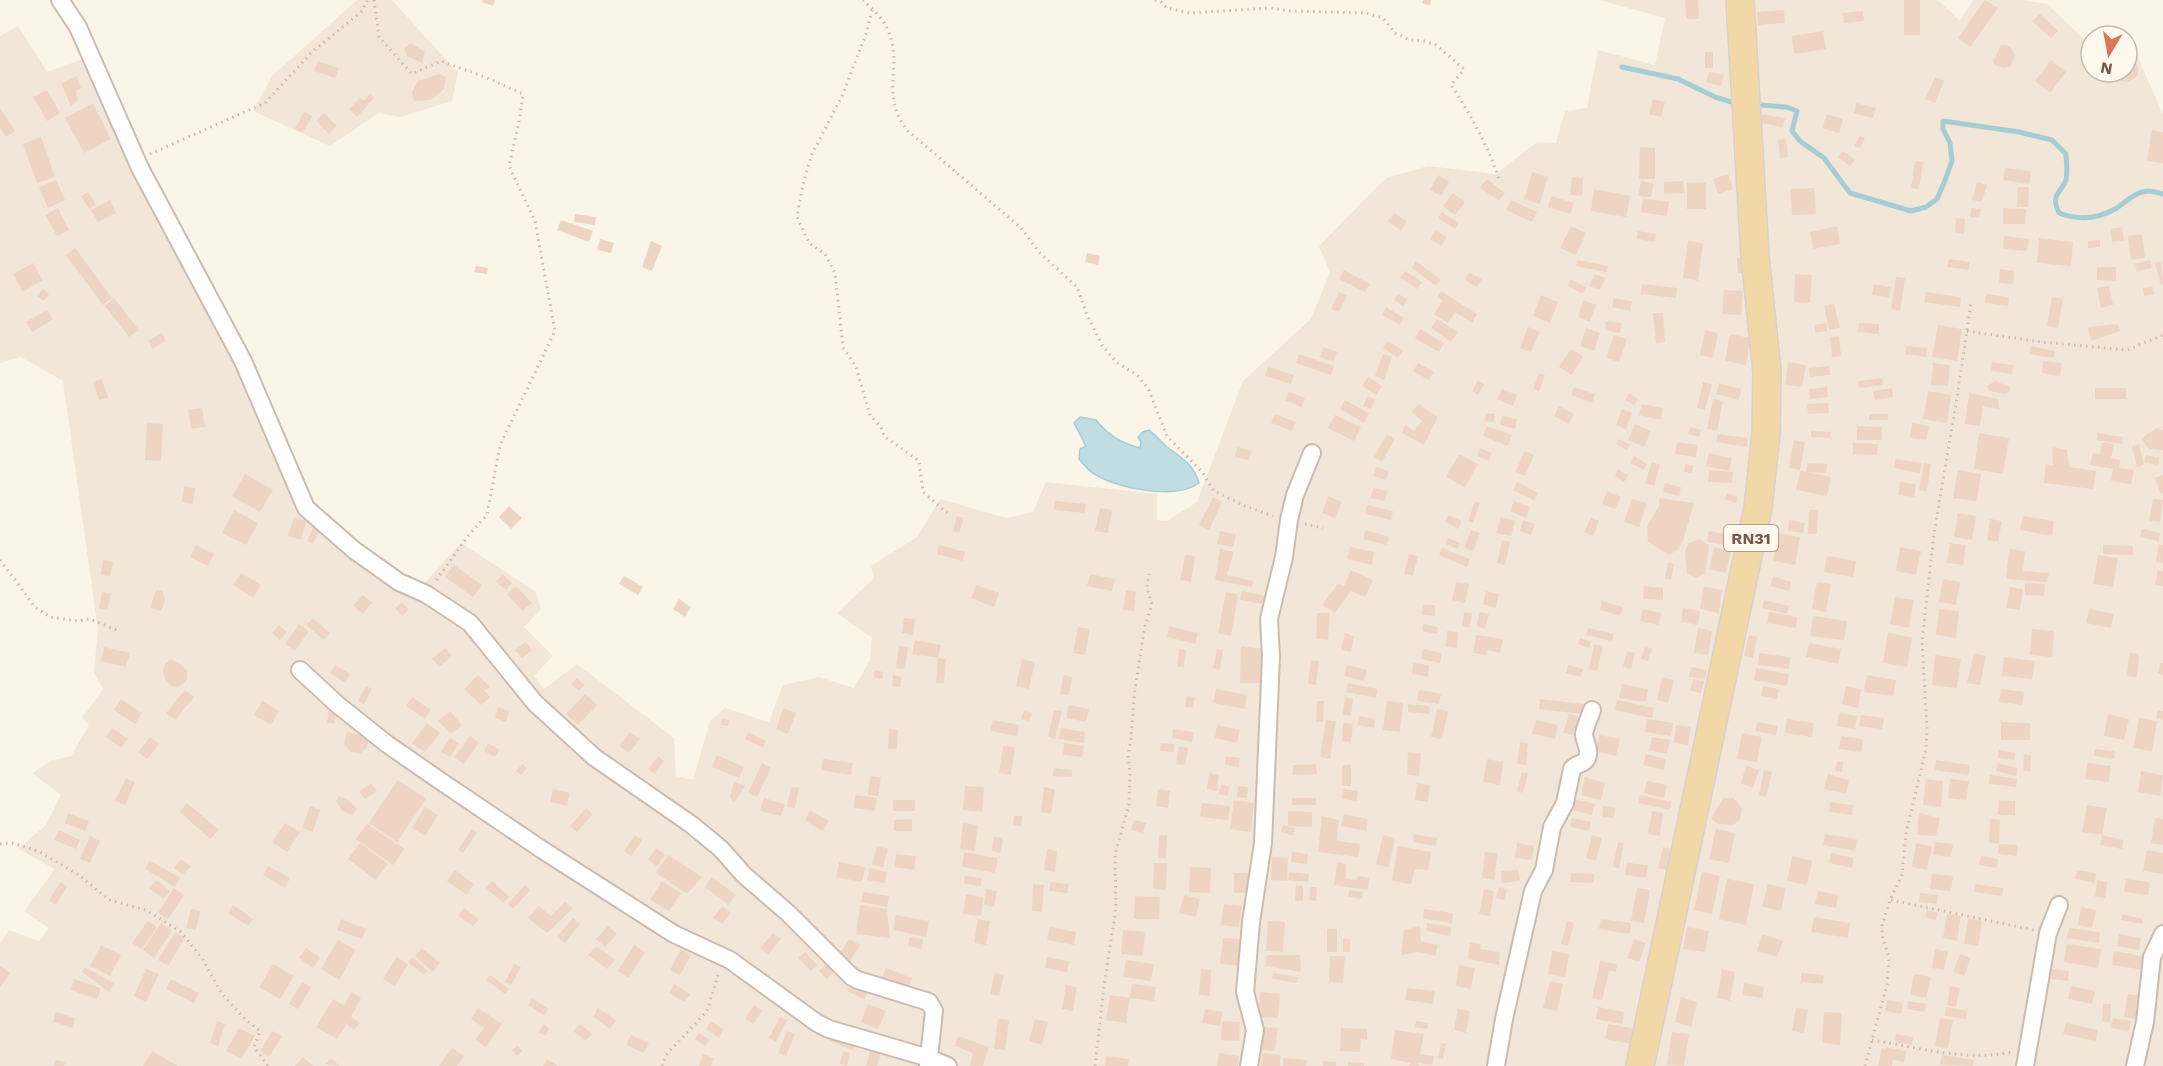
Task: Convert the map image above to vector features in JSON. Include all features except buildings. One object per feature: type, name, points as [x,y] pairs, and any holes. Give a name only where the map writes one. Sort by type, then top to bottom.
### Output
[{"type":"main road","name":"RN31","points":[[1640,1066],[1755,519],[1766,433],[1767,372],[1755,256],[1740,0]]},
{"type":"street","points":[[60,0],[78,27],[140,168],[243,361],[306,508],[354,550],[399,582],[426,594],[470,623],[535,703],[594,757],[692,825],[721,849],[744,875],[788,914],[852,977],[929,1002],[934,1011],[929,1062]]},
{"type":"street","points":[[1250,1066],[1255,1030],[1245,992],[1251,922],[1263,843],[1271,657],[1269,619],[1284,557],[1295,495],[1312,453]]},
{"type":"street","points":[[300,670],[338,705],[387,744],[448,787],[674,934],[730,960],[817,1023],[929,1062],[948,1066]]},
{"type":"street","points":[[1496,1066],[1504,1019],[1533,891],[1544,870],[1552,827],[1565,803],[1572,769],[1574,765],[1584,762],[1587,758],[1588,750],[1584,733],[1592,710]]},
{"type":"street","points":[[2025,1066],[2048,933],[2059,905]]},
{"type":"street","points":[[2135,1066],[2145,1022],[2152,957],[2163,934]]},
{"type":"path","points":[[140,168],[150,154],[265,103],[312,51],[361,12],[368,0]]},
{"type":"path","points":[[374,0],[379,37],[412,74],[441,61],[523,94],[509,166],[535,221],[555,331],[500,445],[487,515],[468,536],[426,594]]},
{"type":"path","points":[[863,0],[887,27],[892,43],[894,51],[893,105],[899,121],[1020,227],[1039,252],[1077,287],[1087,315],[1102,345],[1116,362],[1137,375],[1148,388],[1167,436],[1202,472],[1214,491],[1245,506],[1323,528]]},
{"type":"path","points":[[1155,0],[1160,1],[1167,8],[1190,13],[1270,8],[1290,11],[1366,13],[1383,18],[1395,33],[1410,40],[1436,45],[1464,69],[1451,85],[1468,111],[1500,182]]},
{"type":"path","points":[[872,9],[867,31],[843,94],[813,154],[803,184],[797,217],[809,243],[825,254],[835,273],[843,347],[856,367],[870,416],[881,427],[884,436],[919,461],[923,492],[947,513]]},
{"type":"path","points":[[1865,1066],[1887,985],[1889,958],[1882,925],[1902,874],[1904,843],[1926,748],[1922,642],[1934,533],[1971,303]]},
{"type":"path","points":[[1967,331],[2041,342],[2127,350],[2163,335]]},
{"type":"path","points":[[0,560],[35,607],[50,617],[78,621],[90,620],[119,631]]},
{"type":"path","points":[[1095,1066],[1105,975],[1116,908],[1115,855],[1129,804],[1128,755],[1134,696],[1145,625],[1152,605],[1147,587],[1149,574]]},
{"type":"path","points":[[0,844],[12,843],[38,851],[79,875],[109,900],[146,910],[181,932],[203,960],[222,994],[246,1020],[260,1031],[254,1047],[268,1066]]},
{"type":"path","points":[[1890,900],[2048,933]]},
{"type":"path","points":[[662,1066],[667,1054],[707,1011],[718,978],[720,956]]},
{"type":"path","points":[[1872,1040],[1955,1053],[1997,1055],[2028,1048]]},
{"type":"shaded area","points":[[357,0],[392,0],[458,73],[452,101],[400,117],[379,113],[330,146],[253,111],[272,76]]},
{"type":"shaded area","points":[[1599,0],[1938,0],[1960,21],[1973,0],[2020,0],[2047,4],[2079,34],[2079,84],[2139,84],[2139,60],[2163,115],[2163,1066],[0,1066],[0,943],[9,930],[39,941],[49,928],[24,911],[55,869],[18,849],[46,825],[61,795],[32,773],[53,760],[71,756],[89,725],[82,718],[103,689],[94,672],[98,630],[63,381],[21,357],[0,363],[0,36],[18,26],[47,72],[100,53],[149,176],[255,368],[309,501],[346,537],[422,586],[461,543],[536,592],[541,609],[524,627],[553,656],[534,676],[544,689],[577,664],[674,738],[676,776],[693,780],[710,721],[725,708],[769,722],[783,685],[819,677],[854,688],[870,660],[872,638],[837,613],[874,578],[871,566],[917,537],[940,499],[1006,518],[1033,512],[1046,482],[1157,494],[1157,520],[1167,521],[1197,502],[1243,381],[1311,319],[1330,272],[1319,246],[1386,178],[1428,166],[1496,174],[1537,142],[1556,143],[1565,111],[1587,108],[1598,50],[1655,65],[1665,18]]},
{"type":"water","points":[[1080,417],[1096,420],[1116,438],[1140,448],[1141,442],[1138,437],[1149,430],[1186,462],[1194,471],[1199,483],[1177,491],[1148,491],[1119,485],[1093,474],[1079,459],[1080,449],[1086,446],[1074,423]]},
{"type":"waterway","points":[[1622,67],[1678,79],[1715,97],[1735,103]]},
{"type":"waterway","points":[[1760,105],[1786,107],[1797,111],[1792,131],[1800,141],[1824,158],[1850,193],[1911,211],[1926,207],[1937,199],[1952,161],[1950,143],[1943,129],[1943,121],[2019,132],[2052,140],[2066,154],[2066,180],[2056,198],[2059,213],[2073,217],[2094,217],[2115,209],[2140,193],[2149,191],[2163,194]]}]
